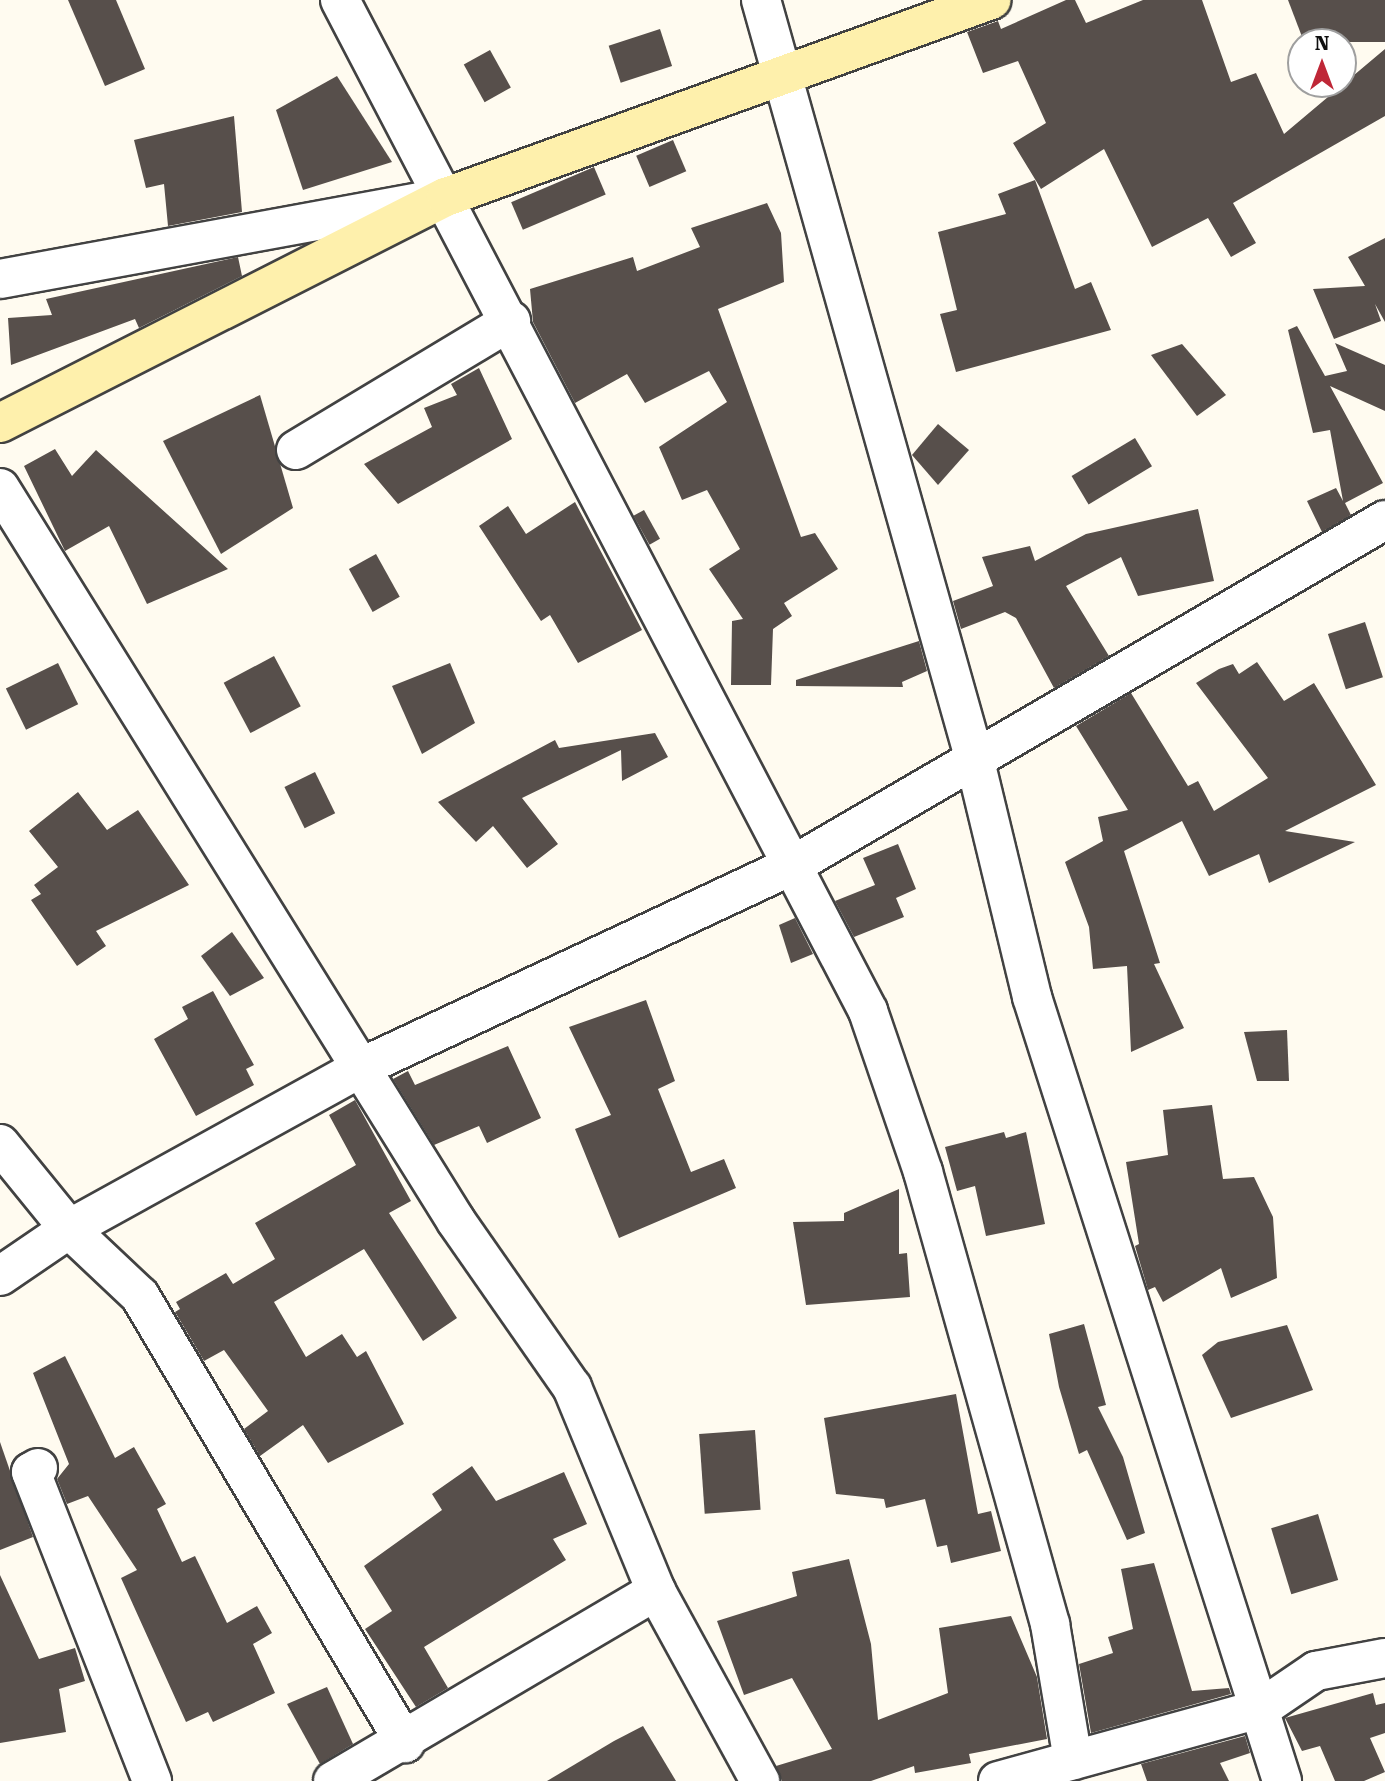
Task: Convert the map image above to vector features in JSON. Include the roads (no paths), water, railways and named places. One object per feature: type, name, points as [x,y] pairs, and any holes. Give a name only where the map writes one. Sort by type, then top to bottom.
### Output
[{"type":"street","points":[[340,0],[795,864],[868,1011],[923,1172],[1050,1624],[1073,1759]]},
{"type":"street","points":[[761,0],[974,757],[1032,997],[1282,1781]]},
{"type":"street","points":[[0,423],[446,197],[783,78],[991,0]]},
{"type":"street","points":[[0,279],[446,197]]},
{"type":"street","points":[[296,450],[511,321]]},
{"type":"street","points":[[0,488],[364,1066],[456,1221],[572,1387],[656,1591],[760,1781]]},
{"type":"street","points":[[0,1276],[69,1229],[364,1066],[795,864],[974,757],[1385,520]]},
{"type":"street","points":[[0,1144],[69,1229],[140,1296],[405,1743]]},
{"type":"street","points":[[38,1468],[31,1472],[152,1781]]},
{"type":"street","points":[[332,1781],[405,1743],[656,1591]]},
{"type":"street","points":[[998,1781],[1260,1709],[1315,1671],[1385,1658]]}]
